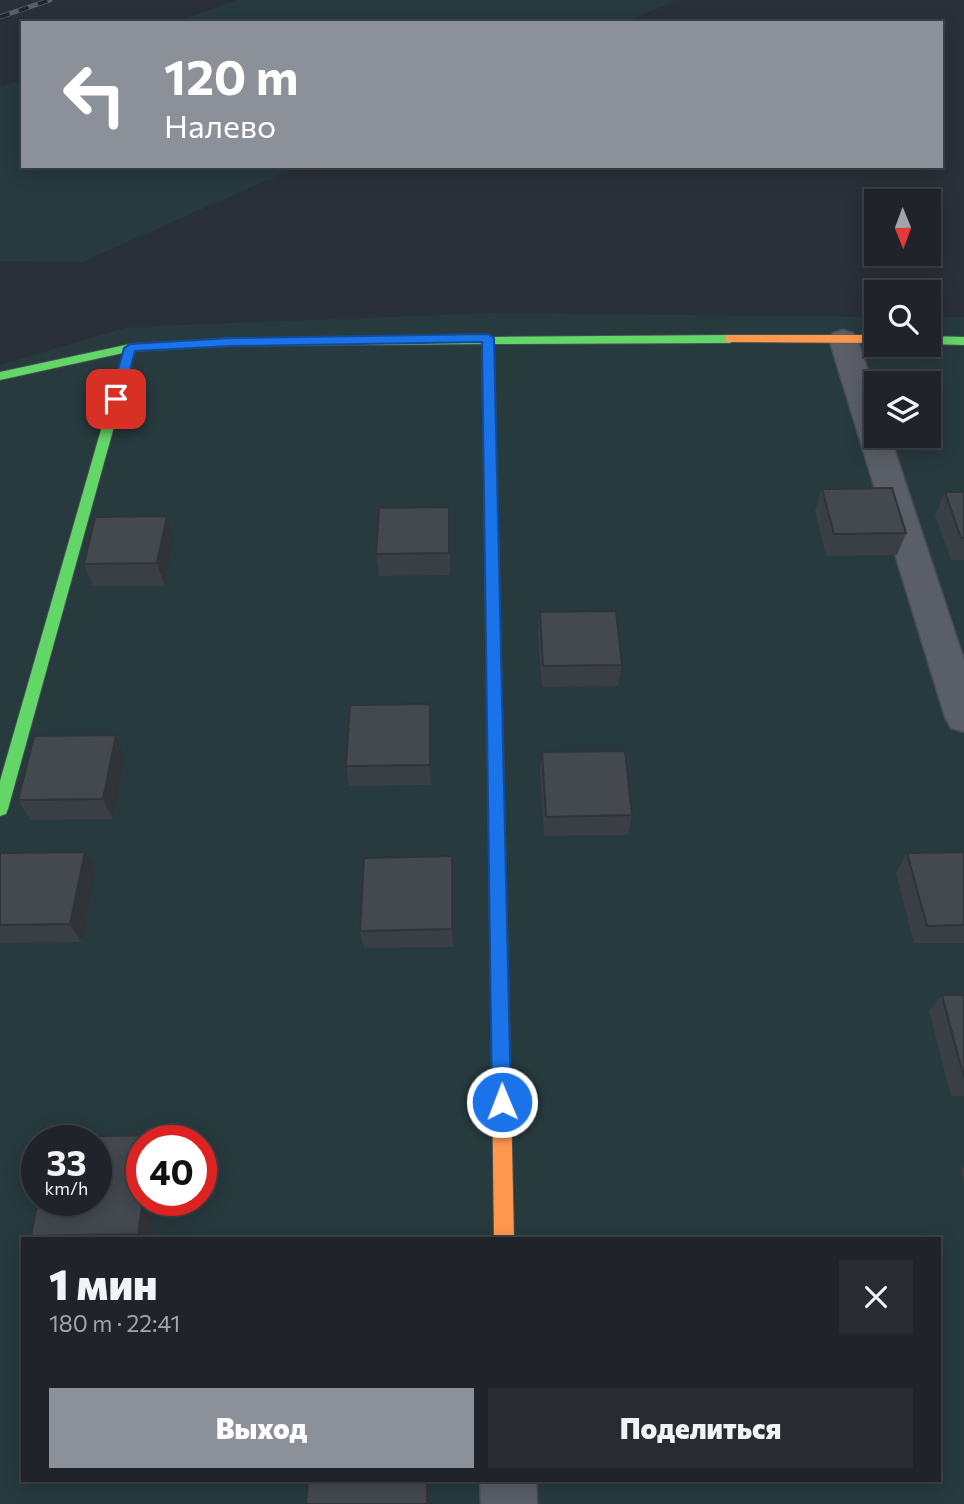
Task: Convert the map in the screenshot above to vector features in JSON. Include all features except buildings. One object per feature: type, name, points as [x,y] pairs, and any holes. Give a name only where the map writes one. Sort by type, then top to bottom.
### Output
[{"type":"street","points":[[488,338],[504,1237]]},
{"type":"street","points":[[0,376],[130,348],[232,342],[488,338],[864,340]]},
{"type":"street","points":[[843,339],[964,717]]},
{"type":"street","points":[[941,340],[964,341]]},
{"type":"street","points":[[0,809],[130,348]]},
{"type":"street","points":[[508,1482],[509,1504]]},
{"type":"green space","points":[[236,0],[676,0],[629,21],[179,21]]},
{"type":"green space","points":[[21,80],[21,168],[294,168],[82,262],[0,261],[0,87]]},
{"type":"green space","points":[[492,313],[864,317],[864,357],[941,357],[941,317],[964,317],[964,1504],[0,1504],[0,365],[128,327]]},
{"type":"railway","points":[[0,17],[50,0]]},
{"type":"traffic: fast","points":[[488,338],[500,1005]]},
{"type":"traffic: fast","points":[[0,376],[130,348],[232,342],[730,339]]},
{"type":"traffic: fast","points":[[941,340],[964,341]]},
{"type":"traffic: fast","points":[[0,809],[130,348]]},
{"type":"traffic: slow","points":[[730,339],[864,339]]},
{"type":"traffic: slow","points":[[500,1005],[504,1237]]},
{"type":"route","points":[[116,399],[130,348],[232,342],[488,338],[502,1102]]}]
